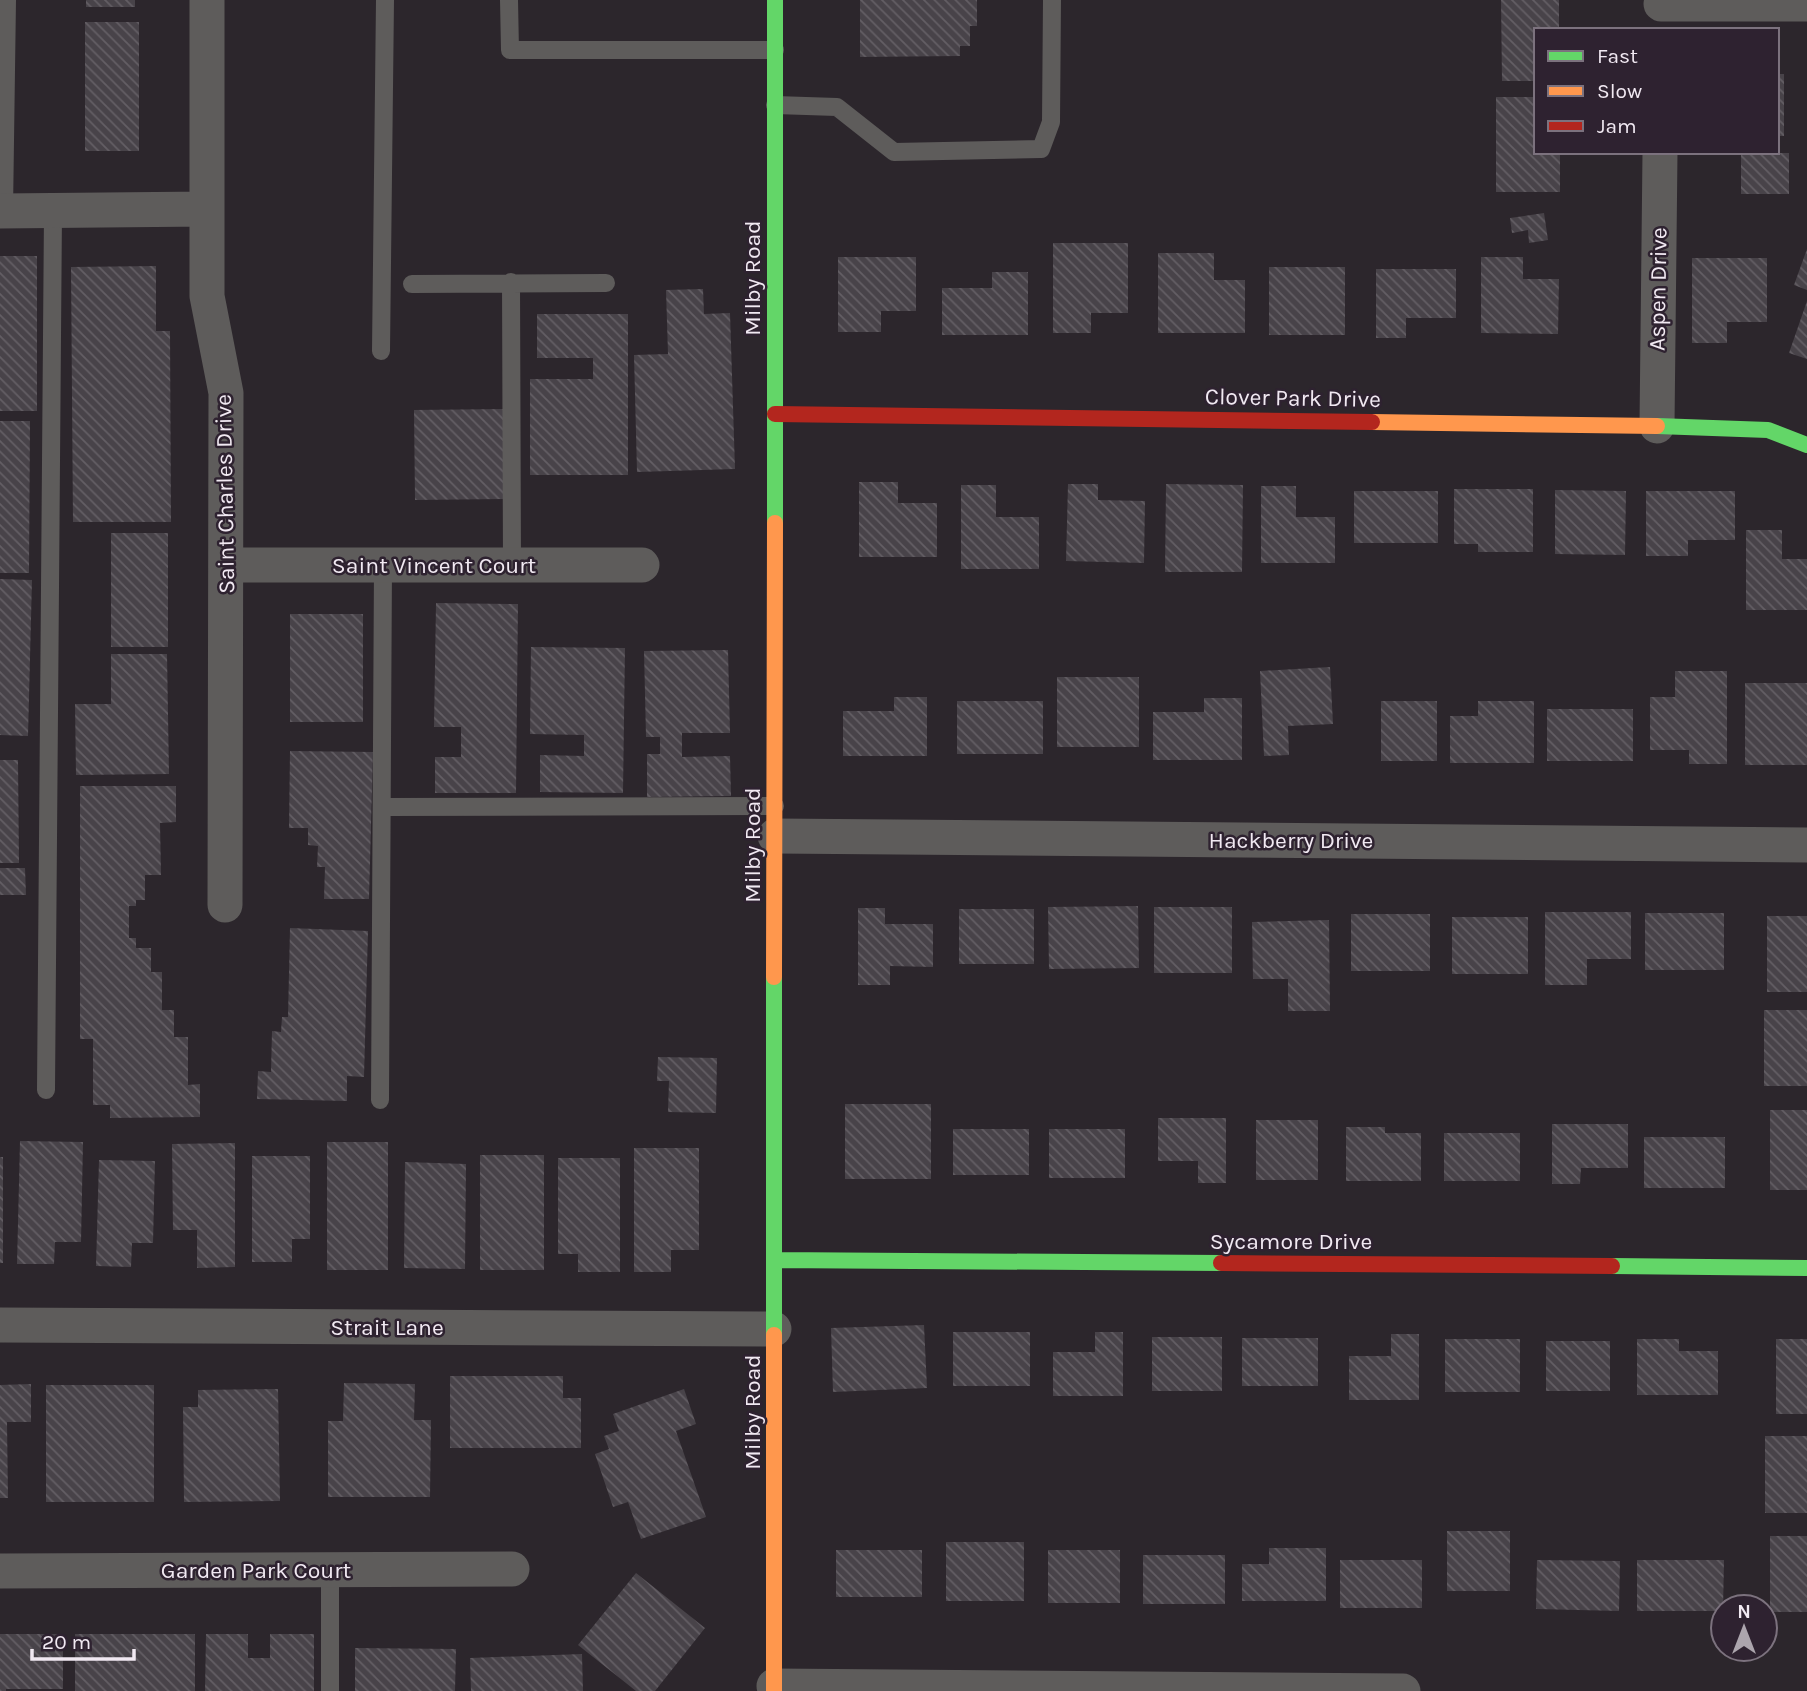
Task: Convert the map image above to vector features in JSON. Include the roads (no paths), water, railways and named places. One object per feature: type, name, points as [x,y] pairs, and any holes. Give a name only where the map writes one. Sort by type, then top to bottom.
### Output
[{"type":"street","name":"Saint Charles Drive","points":[[207,0],[207,296],[226,393],[225,905]]},
{"type":"street","name":"Milby Road","points":[[774,1689],[775,0]]},
{"type":"street","points":[[1661,11],[1807,5]]},
{"type":"street","name":"Aspen Drive","points":[[1657,426],[1660,154]]},
{"type":"street","points":[[2,211],[207,209]]},
{"type":"street","name":"Clover Park Drive","points":[[775,414],[1657,426],[1768,430],[1807,445]]},
{"type":"street","name":"Saint Vincent Court","points":[[226,565],[642,565]]},
{"type":"street","name":"Hackberry Drive","points":[[775,821],[1807,845]]},
{"type":"street","name":"Sycamore Drive","points":[[774,1260],[1807,1268]]},
{"type":"street","name":"Strait Lane","points":[[0,1325],[774,1329]]},
{"type":"street","name":"Garden Park Court","points":[[0,1571],[512,1569]]},
{"type":"street","points":[[774,1689],[1403,1691]]},
{"type":"lane","points":[[381,351],[384,0]]},
{"type":"lane","points":[[509,0],[510,50],[775,50]]},
{"type":"lane","points":[[775,105],[837,107],[894,152],[1041,149],[1051,122],[1052,0]]},
{"type":"lane","points":[[2,211],[4,9]]},
{"type":"lane","points":[[46,1090],[53,211]]},
{"type":"lane","points":[[511,282],[512,565]]},
{"type":"lane","points":[[412,284],[606,283]]},
{"type":"lane","points":[[380,1100],[383,565]]},
{"type":"lane","points":[[382,807],[775,821]]},
{"type":"lane","points":[[330,1570],[330,1691]]}]
